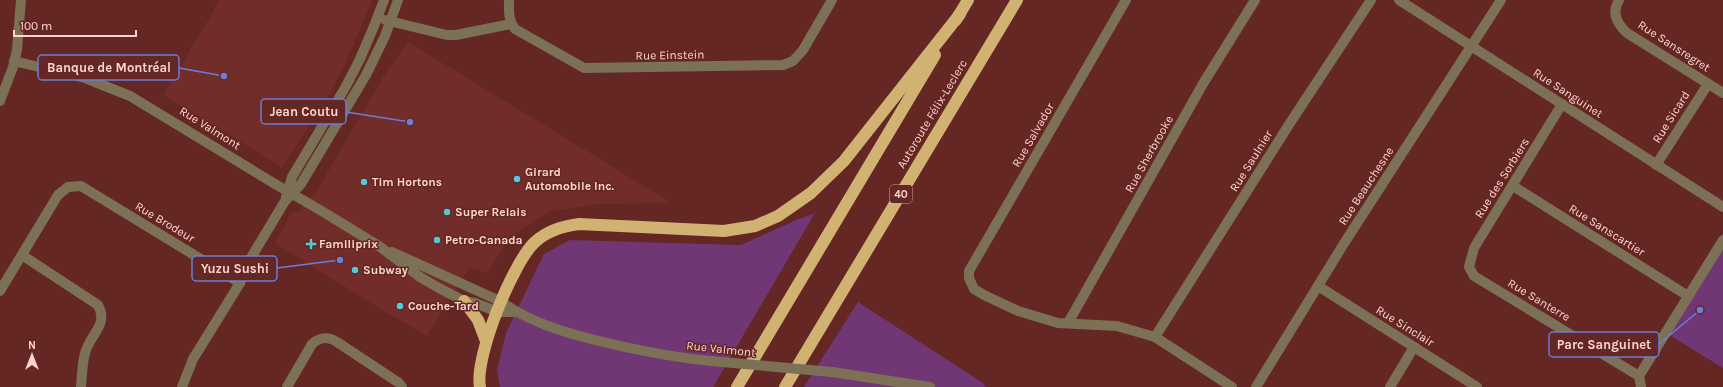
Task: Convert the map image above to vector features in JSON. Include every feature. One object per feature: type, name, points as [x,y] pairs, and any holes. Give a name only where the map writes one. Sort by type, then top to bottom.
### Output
[{"type":"highway","points":[[737,387],[968,0]]},
{"type":"highway","name":"Autoroute Félix-Leclerc","points":[[785,387],[1017,0]]},
{"type":"highway","points":[[480,387],[480,364],[486,341],[500,307],[521,260],[531,246],[544,235],[564,227],[579,224],[724,231],[755,226],[784,212],[816,188],[844,161],[960,14]]},
{"type":"highway","points":[[464,301],[478,320],[486,341]]},
{"type":"street","points":[[0,101],[18,45],[21,0]]},
{"type":"street","points":[[182,387],[193,359],[240,283],[246,266],[288,195],[292,177],[355,68],[378,18],[384,0]]},
{"type":"street","points":[[288,195],[301,184],[366,75],[380,48],[398,0]]},
{"type":"street","points":[[378,18],[447,35],[456,35],[511,24],[509,17],[509,0]]},
{"type":"street","name":"Rue Einstein","points":[[511,24],[515,29],[584,68],[774,66],[783,65],[793,61],[803,50],[832,0]]},
{"type":"street","name":"Rue Salvador","points":[[1068,323],[1058,323],[1018,310],[984,295],[974,289],[969,278],[969,271],[1126,0]]},
{"type":"street","name":"Rue Sherbrooke","points":[[1068,323],[1204,82],[1255,0]]},
{"type":"street","name":"Rue Saulnier","points":[[1156,337],[1286,130],[1371,0]]},
{"type":"street","name":"Rue Sanguinet","points":[[1399,0],[1723,207]]},
{"type":"street","name":"Rue Beauchesne","points":[[1256,387],[1318,286],[1501,0]]},
{"type":"street","name":"Rue Sansregret","points":[[1619,0],[1616,16],[1620,26],[1627,33],[1723,93]]},
{"type":"street","name":"Rue Valmont","points":[[14,61],[86,78],[126,94],[146,104],[288,195],[379,246],[500,307]]},
{"type":"street","name":"Rue Sicard","points":[[1656,165],[1708,84]]},
{"type":"street","name":"Rue des Sorbiers","points":[[1469,267],[1474,248],[1562,104]]},
{"type":"street","name":"Rue Brodeur","points":[[22,255],[58,195],[68,187],[81,186],[240,283]]},
{"type":"street","name":"Rue Sanscartier","points":[[1513,186],[1688,296]]},
{"type":"street","points":[[1641,387],[1639,376],[1723,240]]},
{"type":"street","name":"Rue Valmont","points":[[379,246],[420,277],[464,301],[500,307],[557,329],[615,345],[659,354],[711,361],[832,372],[930,387]]},
{"type":"street","points":[[0,291],[22,255],[98,305],[103,315],[101,322],[85,352],[81,387]]},
{"type":"street","name":"Rue Santerre","points":[[1469,267],[1474,276],[1639,376]]},
{"type":"street","name":"Rue Sinclair","points":[[1318,286],[1477,387]]},
{"type":"street","points":[[1068,323],[1123,327],[1156,337],[1232,387]]},
{"type":"street","points":[[287,387],[312,344],[317,339],[324,338],[331,338],[399,383],[402,387]]},
{"type":"street","points":[[1390,387],[1414,347]]},
{"type":"shaded area","points":[[220,0],[372,0],[346,62],[331,92],[282,168],[163,95]]},
{"type":"shaded area","points":[[408,42],[672,203],[598,204],[550,211],[509,238],[488,273],[469,268],[427,336],[381,309],[275,243],[292,212],[300,211],[319,187],[383,77]]},
{"type":"shaded area","points":[[815,213],[713,387],[500,387],[497,370],[506,333],[544,254],[570,240],[741,245]]},
{"type":"shaded area","points":[[1723,233],[1723,368],[1663,331]]},
{"type":"shaded area","points":[[858,302],[983,383],[986,387],[804,387]]},
{"type":"place","name":"Banque de Montréal","points":[[224,76]]},
{"type":"place","name":"Jean Coutu","points":[[410,122]]},
{"type":"place","name":"Girard Automobile Inc.","points":[[517,179]]},
{"type":"place","name":"Tim Hortons","points":[[364,182]]},
{"type":"place","name":"Super Relais","points":[[447,212]]},
{"type":"place","name":"Petro-Canada","points":[[437,240]]},
{"type":"place","name":"Familiprix","points":[[311,244]]},
{"type":"place","name":"Yuzu Sushi","points":[[340,260]]},
{"type":"place","name":"Subway","points":[[355,270]]},
{"type":"place","name":"Couche-Tard","points":[[400,306]]},
{"type":"place","name":"Parc Sanguinet","points":[[1700,310]]}]
